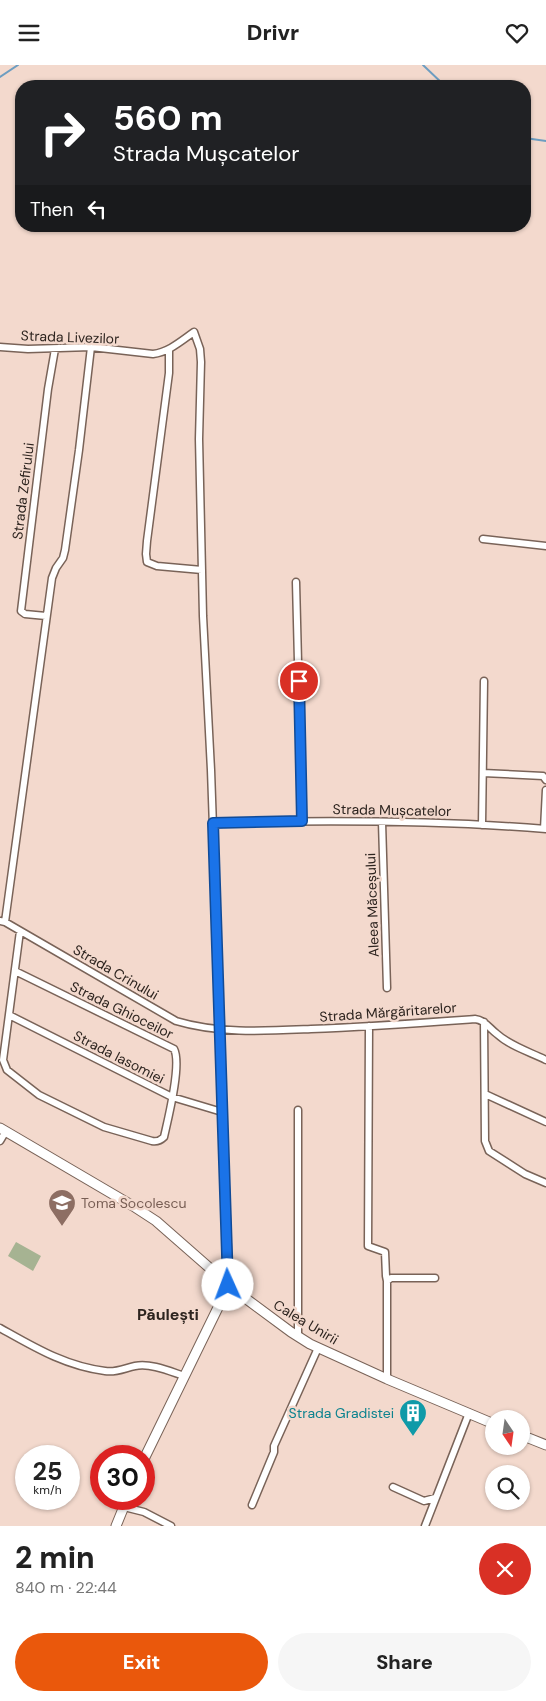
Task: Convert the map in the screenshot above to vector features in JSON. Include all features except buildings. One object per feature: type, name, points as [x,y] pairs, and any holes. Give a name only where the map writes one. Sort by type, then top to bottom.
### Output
[{"type":"main road","name":"Calea Unirii","points":[[3,1129],[156,1221],[228,1285],[298,1337],[387,1379],[485,1420]]},
{"type":"main road","points":[[151,1445],[228,1285]]},
{"type":"main road","points":[[530,1439],[546,1445]]},
{"type":"main road","points":[[116,1526],[123,1510]]},
{"type":"street","name":"Strada Livezilor","points":[[0,348],[55,349],[91,347],[153,354],[162,353],[194,332],[200,349],[201,362],[199,439],[202,570]]},
{"type":"street","points":[[3,921],[52,578],[63,558],[65,550],[91,347]]},
{"type":"street","name":"Strada Zefirului","points":[[46,616],[25,614],[21,611],[48,389],[55,349]]},
{"type":"street","points":[[169,349],[169,373],[146,558],[148,562],[157,566],[202,570],[213,823],[228,1285]]},
{"type":"street","points":[[484,539],[546,547]]},
{"type":"street","points":[[296,582],[302,821]]},
{"type":"street","points":[[482,825],[484,681]]},
{"type":"street","points":[[483,773],[543,776],[546,779]]},
{"type":"street","points":[[545,829],[546,790]]},
{"type":"street","name":"Strada Mușcatelor","points":[[213,823],[382,822],[545,829]]},
{"type":"street","name":"Aleea Măceșului","points":[[382,822],[387,988]]},
{"type":"street","name":"Strada Crinului","points":[[3,921],[176,1021],[192,1026],[220,1030]]},
{"type":"street","points":[[20,931],[3,1060],[7,1070],[47,1099],[104,1127],[157,1141],[164,1137],[172,1097]]},
{"type":"street","name":"Strada Ghioceilor","points":[[15,971],[174,1049],[177,1057],[172,1097]]},
{"type":"street","name":"Strada Iasomiei","points":[[9,1015],[172,1097],[222,1112]]},
{"type":"street","name":"Strada Mărgăritarelor","points":[[220,1030],[284,1031],[475,1019],[480,1019],[484,1022]]},
{"type":"street","points":[[484,1022],[498,1036],[546,1060]]},
{"type":"street","points":[[484,1022],[485,1141],[488,1151],[525,1174],[546,1183]]},
{"type":"street","points":[[369,1026],[368,1247],[385,1252],[387,1281],[387,1379]]},
{"type":"street","points":[[485,1094],[546,1122]]},
{"type":"street","points":[[298,1111],[298,1337]]},
{"type":"street","points":[[0,1141],[3,1129]]},
{"type":"street","points":[[387,1281],[391,1278],[435,1278]]},
{"type":"street","points":[[0,1328],[48,1355],[70,1363],[108,1372],[139,1365],[155,1367],[184,1376]]},
{"type":"street","points":[[252,1505],[274,1452],[274,1446],[318,1348]]},
{"type":"street","points":[[425,1526],[434,1498],[469,1413]]},
{"type":"street","points":[[393,1487],[424,1501],[434,1498]]},
{"type":"street","points":[[139,1510],[172,1526]]},
{"type":"green space","points":[[16,1242],[41,1256],[33,1271],[8,1256]]},
{"type":"waterway","points":[[0,77],[18,65]]},
{"type":"waterway","points":[[423,65],[439,80]]},
{"type":"waterway","points":[[531,139],[546,141]]},
{"type":"place","name":"Toma Socolescu","points":[[62,1227]]},
{"type":"place","name":"Strada Gradistei","points":[[413,1437]]},
{"type":"district","name":"Păulești","points":[[168,1314]]},
{"type":"route","points":[[228,1285],[213,823],[302,821],[299,681]]}]
